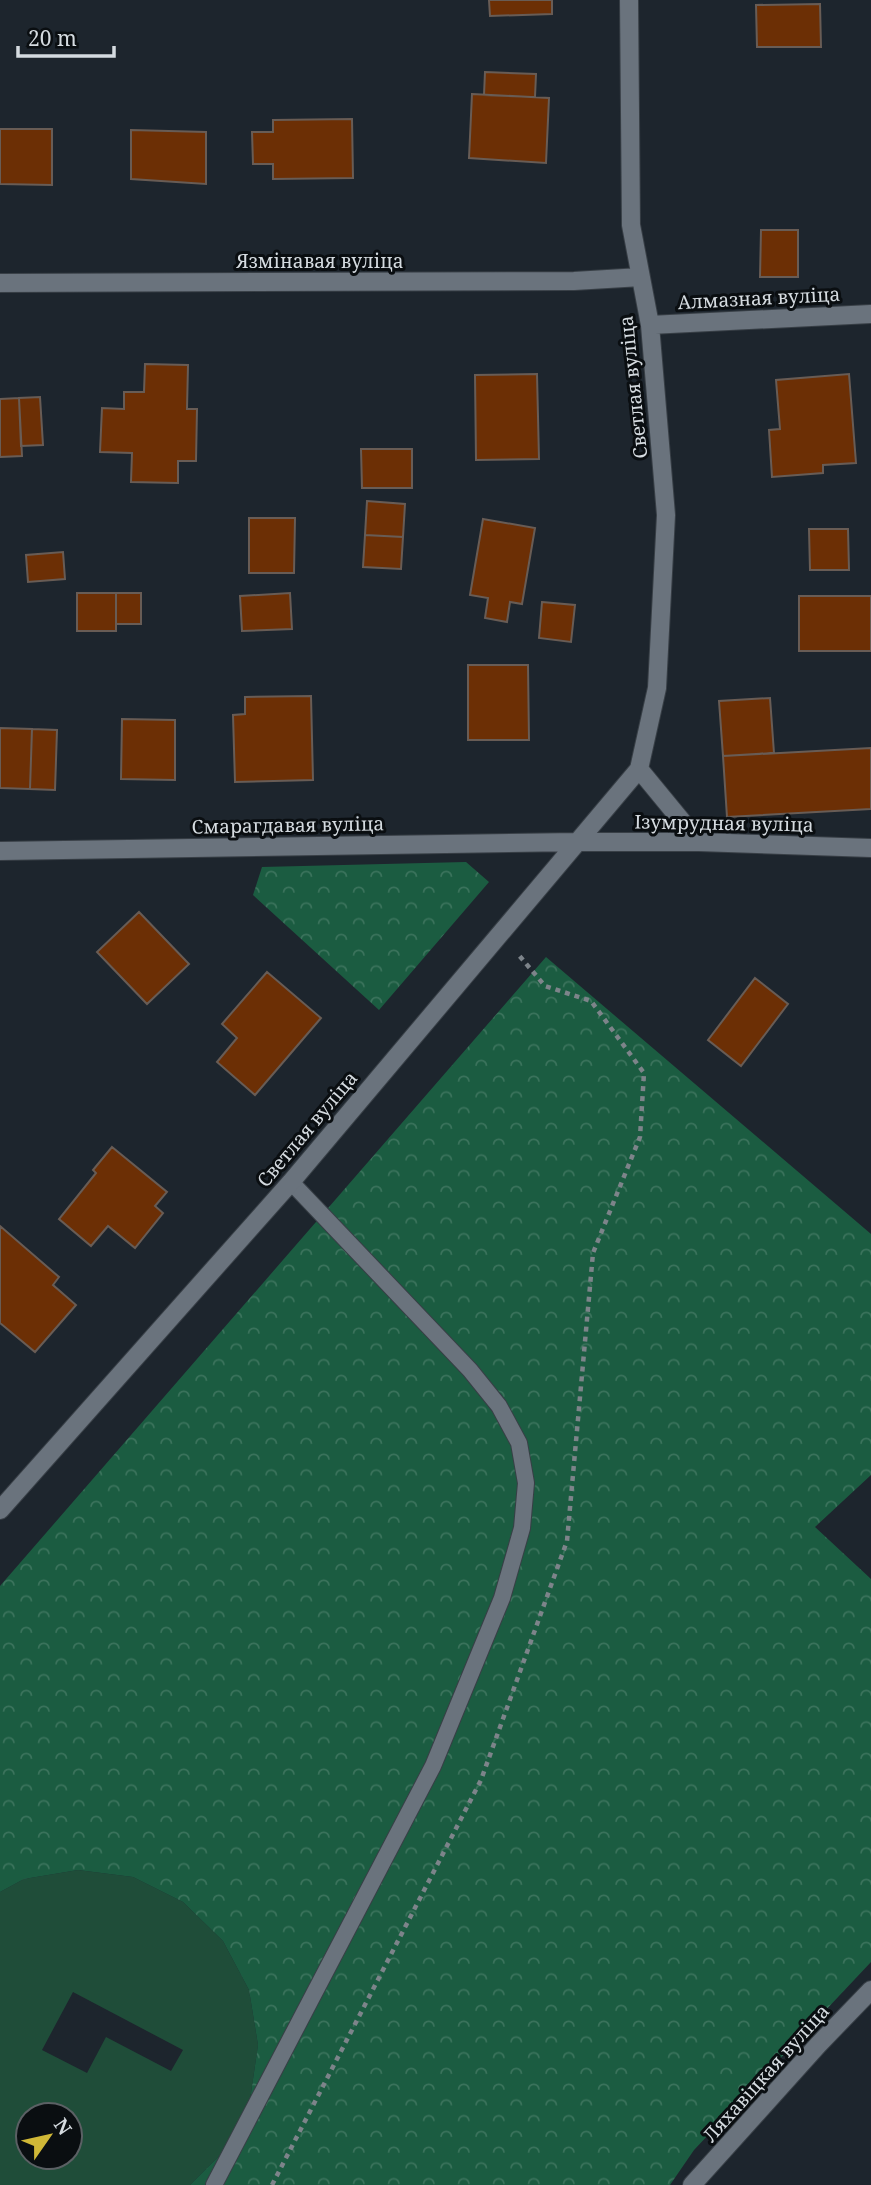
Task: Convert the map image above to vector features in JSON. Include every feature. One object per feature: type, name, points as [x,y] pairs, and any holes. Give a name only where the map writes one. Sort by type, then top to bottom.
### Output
[{"type":"street","name":"Светлая вуліца","points":[[0,1510],[291,1182],[639,769],[657,688],[666,515],[650,325],[631,225],[629,0]]},
{"type":"street","name":"Язмінавая вуліца","points":[[0,283],[574,281],[640,277]]},
{"type":"street","name":"Алмазная вуліца","points":[[650,325],[870,312]]},
{"type":"street","points":[[639,769],[699,842]]},
{"type":"street","name":"Ізумрудная вуліца","points":[[577,842],[699,842],[871,848]]},
{"type":"street","name":"Смарагдавая вуліца","points":[[0,851],[577,842]]},
{"type":"street","name":"Ляхавіцкая вуліца","points":[[692,2185],[871,1990]]},
{"type":"lane","points":[[214,2185],[433,1766],[502,1598],[522,1528],[526,1483],[519,1443],[499,1406],[470,1370],[291,1182]]},
{"type":"green space","points":[[466,862],[489,882],[379,1010],[253,895],[262,867]]},
{"type":"green space","points":[[546,957],[871,1234],[871,1475],[815,1527],[871,1579],[871,1962],[694,2150],[670,2185],[190,2185],[225,2150],[250,2100],[258,2045],[249,1990],[223,1941],[183,1902],[133,1877],[78,1870],[24,1879],[0,1892],[0,1586]]},
{"type":"green space","points":[[78,1870],[133,1877],[183,1902],[223,1941],[249,1990],[258,2045],[250,2100],[225,2150],[190,2185],[0,2185],[0,1892],[24,1879]],"holes":[[[73,1992],[183,2050],[171,2071],[106,2037],[87,2073],[42,2050]]]},
{"type":"building","points":[[489,0],[552,0],[552,14],[490,16]]},
{"type":"building","points":[[820,4],[821,47],[757,47],[756,5]]},
{"type":"building","points":[[485,72],[536,74],[535,97],[484,95]]},
{"type":"building","points":[[472,94],[549,98],[546,163],[469,158]]},
{"type":"building","points":[[352,119],[353,178],[273,179],[273,164],[253,164],[252,132],[273,132],[273,120]]},
{"type":"building","points":[[0,129],[52,129],[52,185],[0,184]]},
{"type":"building","points":[[131,130],[206,132],[206,184],[131,179]]},
{"type":"building","points":[[761,230],[798,230],[798,277],[760,277]]},
{"type":"building","points":[[145,364],[188,365],[187,409],[197,409],[196,461],[178,461],[178,483],[131,482],[132,453],[100,452],[102,408],[124,409],[124,392],[144,392]]},
{"type":"building","points":[[537,374],[539,459],[476,460],[475,375]]},
{"type":"building","points":[[849,374],[856,463],[823,465],[823,473],[772,477],[769,430],[780,429],[776,380]]},
{"type":"building","points":[[40,397],[43,445],[21,446],[19,398]]},
{"type":"building","points":[[19,398],[22,456],[0,457],[0,399]]},
{"type":"building","points":[[361,449],[412,449],[412,488],[362,488]]},
{"type":"building","points":[[367,501],[405,504],[403,537],[365,535]]},
{"type":"building","points":[[249,518],[295,518],[294,573],[249,573]]},
{"type":"building","points":[[483,519],[535,528],[522,604],[510,602],[507,622],[485,618],[488,598],[470,595]]},
{"type":"building","points":[[809,529],[848,529],[849,570],[810,570]]},
{"type":"building","points":[[365,535],[403,537],[401,569],[363,567]]},
{"type":"building","points":[[63,552],[65,579],[28,582],[26,555]]},
{"type":"building","points":[[77,593],[116,593],[116,631],[77,631]]},
{"type":"building","points":[[116,593],[141,593],[141,624],[116,624]]},
{"type":"building","points":[[290,593],[292,629],[242,631],[240,596]]},
{"type":"building","points":[[799,596],[871,596],[871,651],[799,651]]},
{"type":"building","points":[[542,602],[575,605],[571,642],[539,638]]},
{"type":"building","points":[[468,665],[528,665],[529,740],[468,740]]},
{"type":"building","points":[[311,696],[313,780],[235,782],[233,715],[245,714],[245,697]]},
{"type":"building","points":[[770,698],[774,753],[723,756],[719,701]]},
{"type":"building","points":[[122,719],[175,720],[175,780],[121,779]]},
{"type":"building","points":[[0,728],[32,729],[30,789],[0,788]]},
{"type":"building","points":[[32,729],[57,730],[55,790],[30,789]]},
{"type":"building","points":[[871,748],[871,809],[727,817],[723,756]]},
{"type":"building","points":[[139,912],[189,964],[147,1004],[97,952]]},
{"type":"building","points":[[267,972],[321,1018],[255,1095],[217,1062],[237,1038],[222,1024]]},
{"type":"building","points":[[755,978],[788,1004],[741,1066],[708,1040]]},
{"type":"building","points":[[112,1147],[167,1192],[155,1206],[163,1213],[135,1248],[108,1226],[91,1246],[59,1219],[96,1173],[93,1170]]},
{"type":"building","points":[[0,1226],[59,1277],[53,1285],[76,1305],[35,1352],[0,1323]]}]
